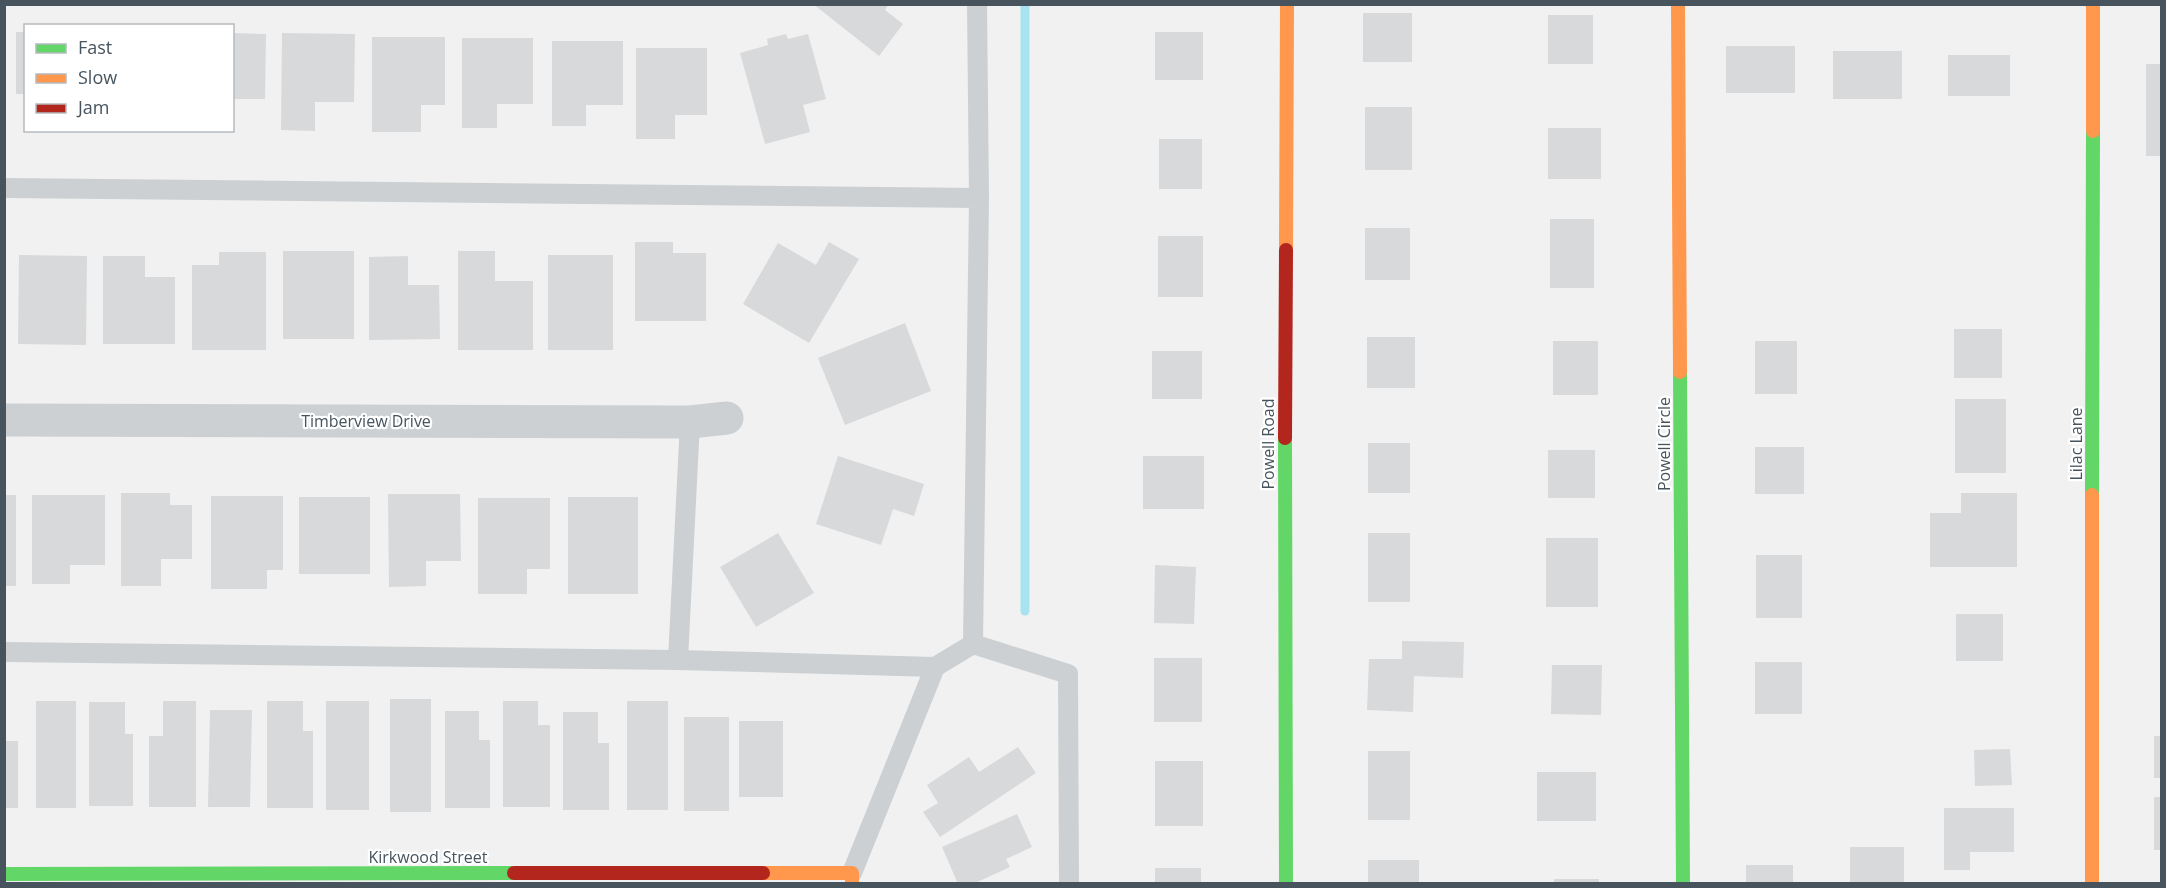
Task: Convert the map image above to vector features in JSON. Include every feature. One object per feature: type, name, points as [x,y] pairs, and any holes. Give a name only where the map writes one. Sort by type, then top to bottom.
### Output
[{"type":"street","name":"Powell Road","points":[[1286,884],[1287,4]]},
{"type":"street","name":"Powell Circle","points":[[1678,4],[1683,884]]},
{"type":"street","name":"Lilac Lane","points":[[2092,4],[2092,884]]},
{"type":"street","name":"Timberview Drive","points":[[4,420],[690,422],[727,418]]},
{"type":"street","name":"Kirkwood Street","points":[[4,874],[852,878]]},
{"type":"lane","points":[[973,644],[979,198],[977,4]]},
{"type":"lane","points":[[4,188],[979,198]]},
{"type":"lane","points":[[678,660],[690,422]]},
{"type":"lane","points":[[4,652],[678,660],[935,667],[973,644],[1068,674],[1070,884]]},
{"type":"lane","points":[[852,878],[935,667]]},
{"type":"building","points":[[813,4],[889,4],[885,10],[903,24],[879,56]]},
{"type":"building","points":[[1363,13],[1412,13],[1412,62],[1363,62]]},
{"type":"building","points":[[1548,15],[1593,15],[1593,64],[1548,64]]},
{"type":"building","points":[[16,32],[24,32],[24,94],[16,94]]},
{"type":"building","points":[[1155,32],[1203,32],[1203,80],[1155,80]]},
{"type":"building","points":[[234,33],[266,34],[265,99],[234,99]]},
{"type":"building","points":[[282,33],[355,34],[354,102],[315,102],[315,131],[281,130]]},
{"type":"building","points":[[786,34],[788,39],[808,34],[826,99],[803,105],[810,132],[765,144],[740,53],[768,45],[767,39]]},
{"type":"building","points":[[372,37],[445,37],[445,105],[421,105],[421,132],[372,132]]},
{"type":"building","points":[[462,38],[533,38],[533,104],[497,104],[497,128],[462,128]]},
{"type":"building","points":[[552,41],[623,41],[623,105],[586,105],[586,126],[552,126]]},
{"type":"building","points":[[1726,46],[1795,46],[1795,93],[1726,93]]},
{"type":"building","points":[[636,48],[707,48],[707,115],[675,115],[675,139],[636,139]]},
{"type":"building","points":[[1833,51],[1902,51],[1902,99],[1833,99]]},
{"type":"building","points":[[1948,55],[2010,55],[2010,96],[1948,96]]},
{"type":"building","points":[[2146,64],[2162,64],[2162,156],[2146,156]]},
{"type":"building","points":[[1365,107],[1412,107],[1412,170],[1365,170]]},
{"type":"building","points":[[1548,128],[1601,128],[1601,179],[1548,179]]},
{"type":"building","points":[[1159,139],[1202,139],[1202,189],[1159,189]]},
{"type":"building","points":[[1550,219],[1594,219],[1594,288],[1550,288]]},
{"type":"building","points":[[1365,228],[1410,228],[1410,280],[1365,280]]},
{"type":"building","points":[[1158,236],[1203,236],[1203,297],[1158,297]]},
{"type":"building","points":[[635,242],[673,242],[673,253],[706,253],[706,321],[635,321]]},
{"type":"building","points":[[829,242],[859,259],[809,343],[743,304],[778,243],[816,265]]},
{"type":"building","points":[[283,251],[354,251],[354,339],[283,339]]},
{"type":"building","points":[[458,251],[495,251],[495,281],[533,281],[533,350],[458,350]]},
{"type":"building","points":[[219,252],[266,252],[266,350],[192,350],[192,265],[219,265]]},
{"type":"building","points":[[19,255],[87,256],[86,345],[18,344]]},
{"type":"building","points":[[548,255],[613,255],[613,350],[548,350]]},
{"type":"building","points":[[103,256],[145,256],[145,277],[175,277],[175,344],[103,344]]},
{"type":"building","points":[[408,256],[408,285],[439,285],[440,339],[369,340],[369,257]]},
{"type":"building","points":[[905,323],[931,391],[845,425],[818,358]]},
{"type":"building","points":[[1954,329],[2002,329],[2002,378],[1954,378]]},
{"type":"building","points":[[1367,337],[1415,337],[1415,388],[1367,388]]},
{"type":"building","points":[[1553,341],[1598,341],[1598,395],[1553,395]]},
{"type":"building","points":[[1755,341],[1797,341],[1797,394],[1755,394]]},
{"type":"building","points":[[1152,351],[1202,351],[1202,399],[1152,399]]},
{"type":"building","points":[[1955,399],[2006,399],[2006,473],[1955,473]]},
{"type":"building","points":[[1368,443],[1410,443],[1410,493],[1368,493]]},
{"type":"building","points":[[1755,447],[1804,447],[1804,494],[1755,494]]},
{"type":"building","points":[[1548,450],[1595,450],[1595,498],[1548,498]]},
{"type":"building","points":[[838,456],[924,484],[914,516],[893,509],[881,545],[816,524]]},
{"type":"building","points":[[1143,456],[1204,456],[1204,509],[1143,509]]},
{"type":"building","points":[[121,493],[170,493],[170,505],[192,505],[192,559],[161,559],[161,586],[121,586]]},
{"type":"building","points":[[1961,493],[2017,493],[2017,567],[1930,567],[1930,513],[1961,513]]},
{"type":"building","points":[[388,494],[460,494],[461,561],[426,561],[426,586],[389,587]]},
{"type":"building","points":[[4,495],[16,495],[16,586],[4,586]]},
{"type":"building","points":[[32,495],[105,495],[105,565],[70,565],[70,584],[32,584]]},
{"type":"building","points":[[211,496],[283,496],[283,570],[267,570],[267,589],[211,589]]},
{"type":"building","points":[[299,497],[370,497],[370,574],[299,574]]},
{"type":"building","points":[[568,497],[638,497],[638,594],[568,594]]},
{"type":"building","points":[[478,498],[550,498],[550,569],[527,569],[527,594],[478,594]]},
{"type":"building","points":[[778,533],[814,593],[756,627],[720,567]]},
{"type":"building","points":[[1368,533],[1410,533],[1410,602],[1368,602]]},
{"type":"building","points":[[1546,538],[1598,538],[1598,607],[1546,607]]},
{"type":"building","points":[[1756,555],[1802,555],[1802,618],[1756,618]]},
{"type":"building","points":[[1155,565],[1196,567],[1194,624],[1154,623]]},
{"type":"building","points":[[1956,614],[2003,614],[2003,661],[1956,661]]},
{"type":"building","points":[[1402,641],[1464,642],[1463,678],[1414,676],[1413,712],[1367,710],[1369,659],[1402,659]]},
{"type":"building","points":[[1154,658],[1202,658],[1202,722],[1154,722]]},
{"type":"building","points":[[1755,662],[1802,662],[1802,714],[1755,714]]},
{"type":"building","points":[[1552,665],[1602,665],[1601,715],[1551,714]]},
{"type":"building","points":[[390,699],[431,699],[431,812],[390,812]]},
{"type":"building","points":[[36,701],[76,701],[76,808],[36,808]]},
{"type":"building","points":[[163,701],[196,701],[196,807],[149,807],[149,736],[163,736]]},
{"type":"building","points":[[267,701],[303,701],[303,731],[313,731],[313,808],[267,808]]},
{"type":"building","points":[[326,701],[369,701],[369,810],[326,810]]},
{"type":"building","points":[[503,701],[538,701],[538,725],[550,725],[550,807],[503,807]]},
{"type":"building","points":[[627,701],[668,701],[668,810],[627,810]]},
{"type":"building","points":[[89,702],[125,702],[125,734],[133,734],[133,806],[89,806]]},
{"type":"building","points":[[210,710],[252,710],[250,807],[208,807]]},
{"type":"building","points":[[445,711],[479,711],[479,740],[490,740],[490,808],[445,808]]},
{"type":"building","points":[[563,712],[598,712],[598,743],[609,743],[609,810],[563,810]]},
{"type":"building","points":[[684,717],[729,717],[729,811],[684,811]]},
{"type":"building","points":[[739,721],[783,721],[783,797],[739,797]]},
{"type":"building","points":[[2154,736],[2162,736],[2162,778],[2154,778]]},
{"type":"building","points":[[4,741],[18,741],[18,808],[4,808]]},
{"type":"building","points":[[1018,747],[1036,773],[940,837],[923,812],[938,803],[927,785],[969,757],[979,772]]},
{"type":"building","points":[[2010,749],[2012,785],[1975,786],[1974,750]]},
{"type":"building","points":[[1368,751],[1410,751],[1410,820],[1368,820]]},
{"type":"building","points":[[1155,761],[1203,761],[1203,826],[1155,826]]},
{"type":"building","points":[[1537,772],[1596,772],[1596,821],[1537,821]]},
{"type":"building","points":[[2154,797],[2162,797],[2162,850],[2154,850]]},
{"type":"building","points":[[1944,808],[2014,808],[2014,852],[1970,852],[1970,870],[1944,870]]},
{"type":"building","points":[[1017,814],[1032,847],[1006,859],[1010,867],[973,884],[958,884],[942,847]]},
{"type":"building","points":[[1850,847],[1904,847],[1904,884],[1850,884]]},
{"type":"building","points":[[1368,860],[1419,860],[1419,884],[1368,884]]},
{"type":"building","points":[[1746,865],[1793,865],[1793,884],[1746,884]]},
{"type":"building","points":[[1155,868],[1201,868],[1201,884],[1155,884]]},
{"type":"building","points":[[1554,879],[1599,879],[1599,884],[1554,884]]},
{"type":"waterway","points":[[1025,4],[1025,611]]},
{"type":"traffic: fast","points":[[2092,495],[2093,131]]},
{"type":"traffic: fast","points":[[1680,372],[1683,884]]},
{"type":"traffic: fast","points":[[1285,438],[1286,884]]},
{"type":"traffic: fast","points":[[4,874],[514,873]]},
{"type":"traffic: slow","points":[[1286,250],[1287,4]]},
{"type":"traffic: slow","points":[[1678,4],[1680,372]]},
{"type":"traffic: slow","points":[[2093,4],[2093,131]]},
{"type":"traffic: slow","points":[[2092,495],[2092,884]]},
{"type":"traffic: slow","points":[[763,873],[852,873],[852,884]]},
{"type":"traffic: jam","points":[[1285,438],[1286,250]]},
{"type":"traffic: jam","points":[[514,873],[763,873]]}]
